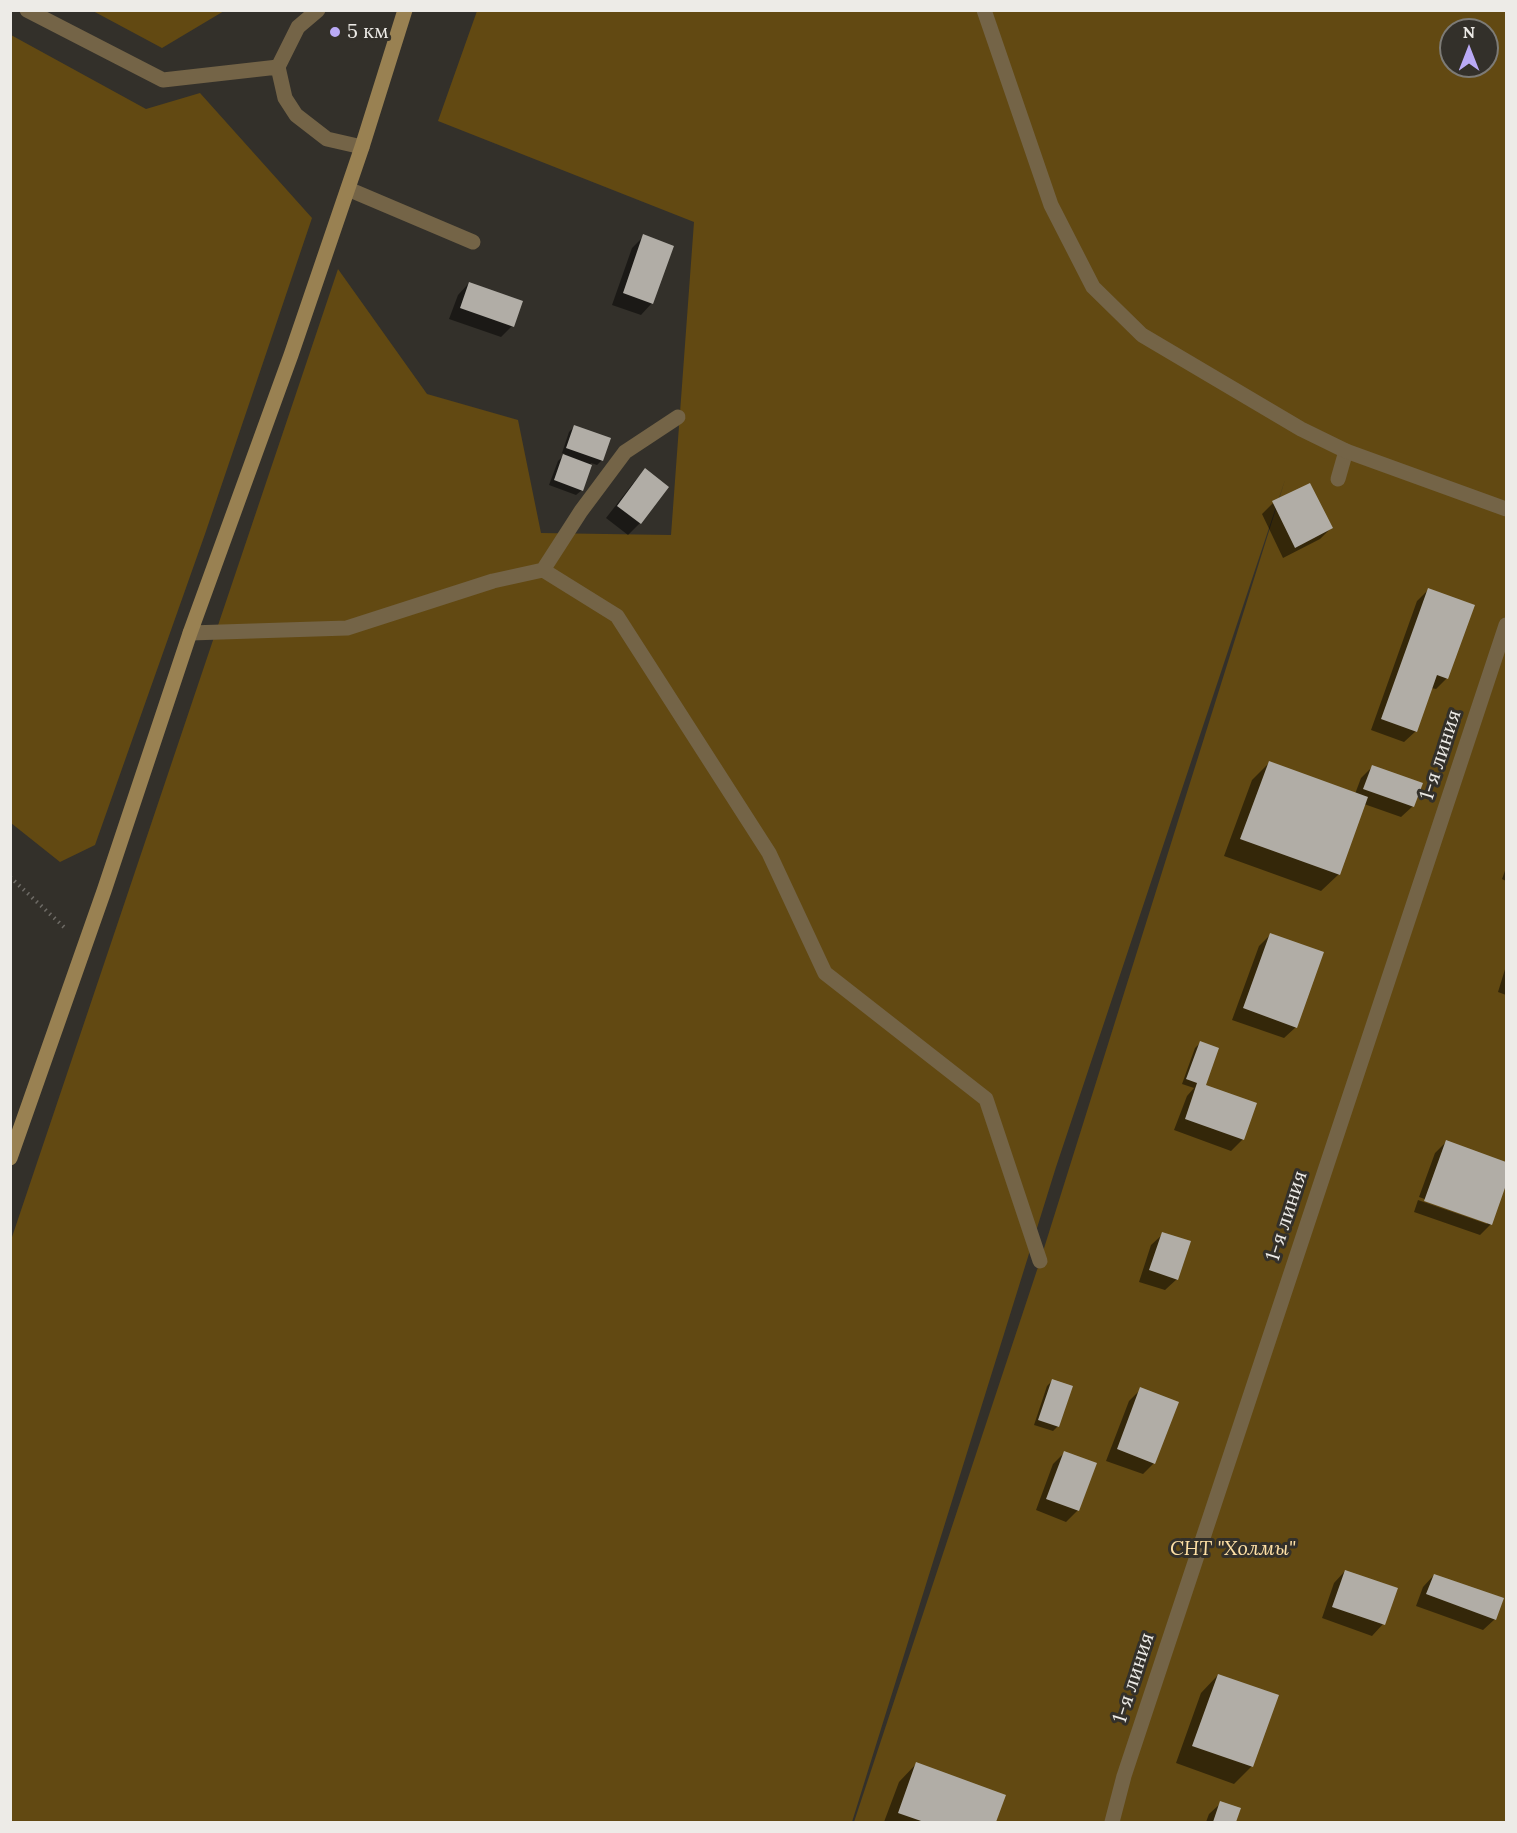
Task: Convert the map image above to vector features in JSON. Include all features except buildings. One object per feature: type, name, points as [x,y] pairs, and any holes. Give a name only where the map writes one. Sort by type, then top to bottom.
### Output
[{"type":"main road","points":[[10,1158],[85,946],[190,633],[291,355],[362,147],[405,10]]},
{"type":"street","points":[[27,10],[164,80],[278,67]]},
{"type":"street","points":[[318,10],[298,27],[278,67],[285,98],[296,115],[327,140],[362,147]]},
{"type":"street","points":[[984,10],[1051,205],[1093,287],[1142,335],[1301,429],[1346,451],[1506,509]]},
{"type":"street","points":[[348,189],[472,242]]},
{"type":"street","points":[[543,570],[581,511],[625,452],[678,417]]},
{"type":"street","points":[[1338,479],[1346,451]]},
{"type":"street","points":[[190,633],[347,628],[493,581],[543,570],[616,616],[769,853],[825,973],[986,1099],[1040,1261]]},
{"type":"street","name":"1-я линия","points":[[1112,1822],[1124,1776],[1506,625]]},
{"type":"path","points":[[10,877],[85,946]]},
{"type":"green space","points":[[224,10],[162,48],[93,11]]},
{"type":"green space","name":"СНТ \"Холмы\"","points":[[477,11],[1506,11],[1506,1822],[854,1822],[1040,1261],[1285,480],[1056,1167],[852,1822],[11,1822],[11,1240],[338,269],[427,394],[518,420],[541,533],[671,535],[694,222],[438,121]]},
{"type":"green space","points":[[11,35],[146,109],[200,93],[312,218],[205,534],[95,845],[60,862],[11,823]]},
{"type":"place","name":"5 км","points":[[335,32]]}]
